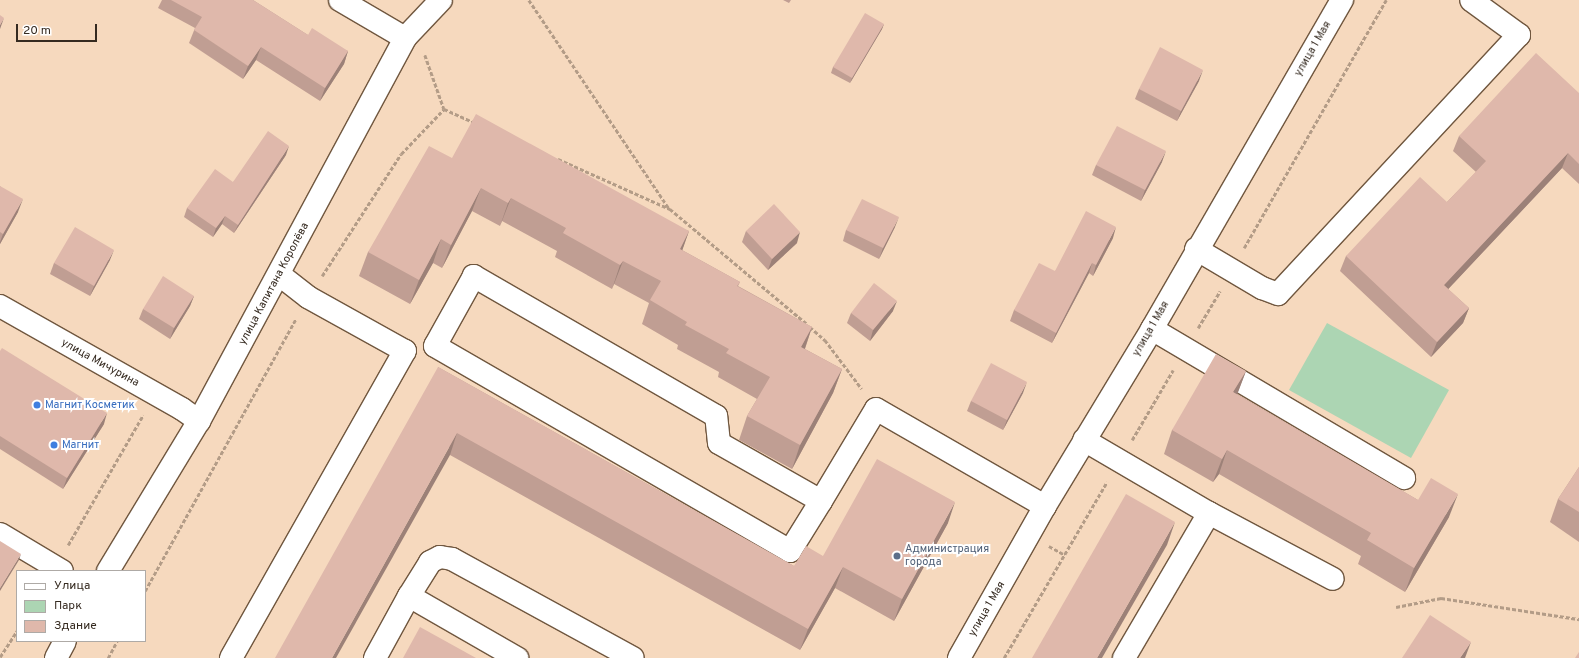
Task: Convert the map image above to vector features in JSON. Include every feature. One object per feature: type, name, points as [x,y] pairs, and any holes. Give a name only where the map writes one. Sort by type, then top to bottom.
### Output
[{"type":"street","points":[[340,0],[405,38]]},
{"type":"street","name":"улица Капитана Королёва","points":[[109,570],[199,421],[405,38],[441,0]]},
{"type":"street","name":"улица 1 Мая","points":[[959,658],[1045,506],[1152,329],[1196,249],[1342,0]]},
{"type":"street","points":[[1196,249],[1262,288],[1278,294],[1519,35],[1471,0]]},
{"type":"street","points":[[279,274],[308,297],[405,351],[434,346],[790,551],[876,409],[1045,506]]},
{"type":"street","points":[[434,346],[474,276],[716,416],[719,444],[821,501]]},
{"type":"street","name":"улица Мичурина","points":[[0,306],[182,409],[199,421]]},
{"type":"street","points":[[1152,329],[1404,478]]},
{"type":"street","points":[[231,658],[405,351]]},
{"type":"street","points":[[1084,440],[1209,513],[1333,579]]},
{"type":"street","points":[[1124,658],[1209,513]]},
{"type":"street","points":[[0,534],[59,569]]},
{"type":"street","points":[[375,658],[409,596],[430,562],[440,557],[452,559],[633,658]]},
{"type":"street","points":[[409,596],[517,658]]},
{"type":"street","points":[[56,658],[64,642]]},
{"type":"path","points":[[529,0],[670,209],[825,340],[876,409]]},
{"type":"path","points":[[405,38],[422,46],[444,109],[480,125]]},
{"type":"path","points":[[146,589],[308,297],[400,154],[444,109]]},
{"type":"path","points":[[553,157],[670,209]]},
{"type":"path","points":[[59,569],[145,412]]},
{"type":"path","points":[[1396,607],[1441,598],[1579,618]]},
{"type":"path","points":[[0,656],[16,632]]},
{"type":"path","points":[[108,658],[116,642]]},
{"type":"green space","points":[[1327,323],[1449,390],[1411,458],[1289,390]]},
{"type":"building","points":[[171,0],[253,0],[308,35],[312,28],[348,51],[325,88],[261,47],[248,66],[194,30],[202,17]]},
{"type":"building","points":[[865,13],[884,24],[852,78],[833,67]]},
{"type":"building","points":[[0,15],[4,18],[0,25]]},
{"type":"building","points":[[1160,47],[1203,70],[1181,111],[1139,89]]},
{"type":"building","points":[[1536,53],[1579,93],[1579,164],[1568,153],[1444,285],[1469,308],[1437,342],[1346,256],[1420,177],[1447,202],[1486,161],[1459,136]]},
{"type":"building","points":[[476,114],[689,231],[680,249],[740,282],[737,286],[812,327],[801,347],[842,369],[800,445],[747,416],[770,377],[726,353],[729,349],[685,325],[687,322],[650,300],[661,281],[623,261],[620,265],[563,233],[566,228],[511,198],[508,203],[481,188],[451,245],[441,239],[419,280],[368,252],[429,146],[452,158]]},
{"type":"building","points":[[1117,126],[1166,151],[1145,190],[1096,165]]},
{"type":"building","points":[[268,131],[289,146],[238,225],[225,216],[216,228],[187,208],[215,169],[233,182]]},
{"type":"building","points":[[0,186],[23,199],[3,234],[0,232]]},
{"type":"building","points":[[862,199],[899,217],[883,248],[846,230]]},
{"type":"building","points":[[774,204],[800,232],[772,259],[746,231]]},
{"type":"building","points":[[1086,211],[1116,227],[1096,265],[1092,263],[1056,333],[1014,310],[1039,263],[1055,271]]},
{"type":"building","points":[[75,227],[114,250],[94,286],[54,263]]},
{"type":"building","points":[[163,276],[194,296],[174,328],[143,309]]},
{"type":"building","points":[[874,283],[897,301],[873,330],[851,313]]},
{"type":"building","points":[[2,348],[107,413],[67,478],[0,436],[0,351]]},
{"type":"building","points":[[1216,354],[1246,371],[1233,392],[1418,500],[1431,478],[1458,494],[1414,568],[1367,540],[1371,533],[1227,450],[1222,459],[1172,430]]},
{"type":"building","points":[[991,363],[1027,382],[1007,420],[971,401]]},
{"type":"building","points":[[438,367],[794,566],[806,546],[823,556],[877,459],[955,502],[902,599],[843,567],[808,629],[457,433],[332,658],[275,658]]},
{"type":"building","points":[[1579,467],[1579,512],[1558,499]]},
{"type":"building","points":[[1126,494],[1175,522],[1097,658],[1032,658]]},
{"type":"building","points":[[0,541],[21,554],[0,588]]},
{"type":"building","points":[[1430,615],[1471,642],[1460,658],[1402,658]]},
{"type":"building","points":[[420,627],[476,658],[403,658]]},
{"type":"building","points":[[1579,652],[1579,658],[1575,658]]},
{"type":"place","name":"Магнит Косметик","points":[[37,405]]},
{"type":"place","name":"Магнит","points":[[54,445]]},
{"type":"place","name":"Администрация города","points":[[897,556]]}]
